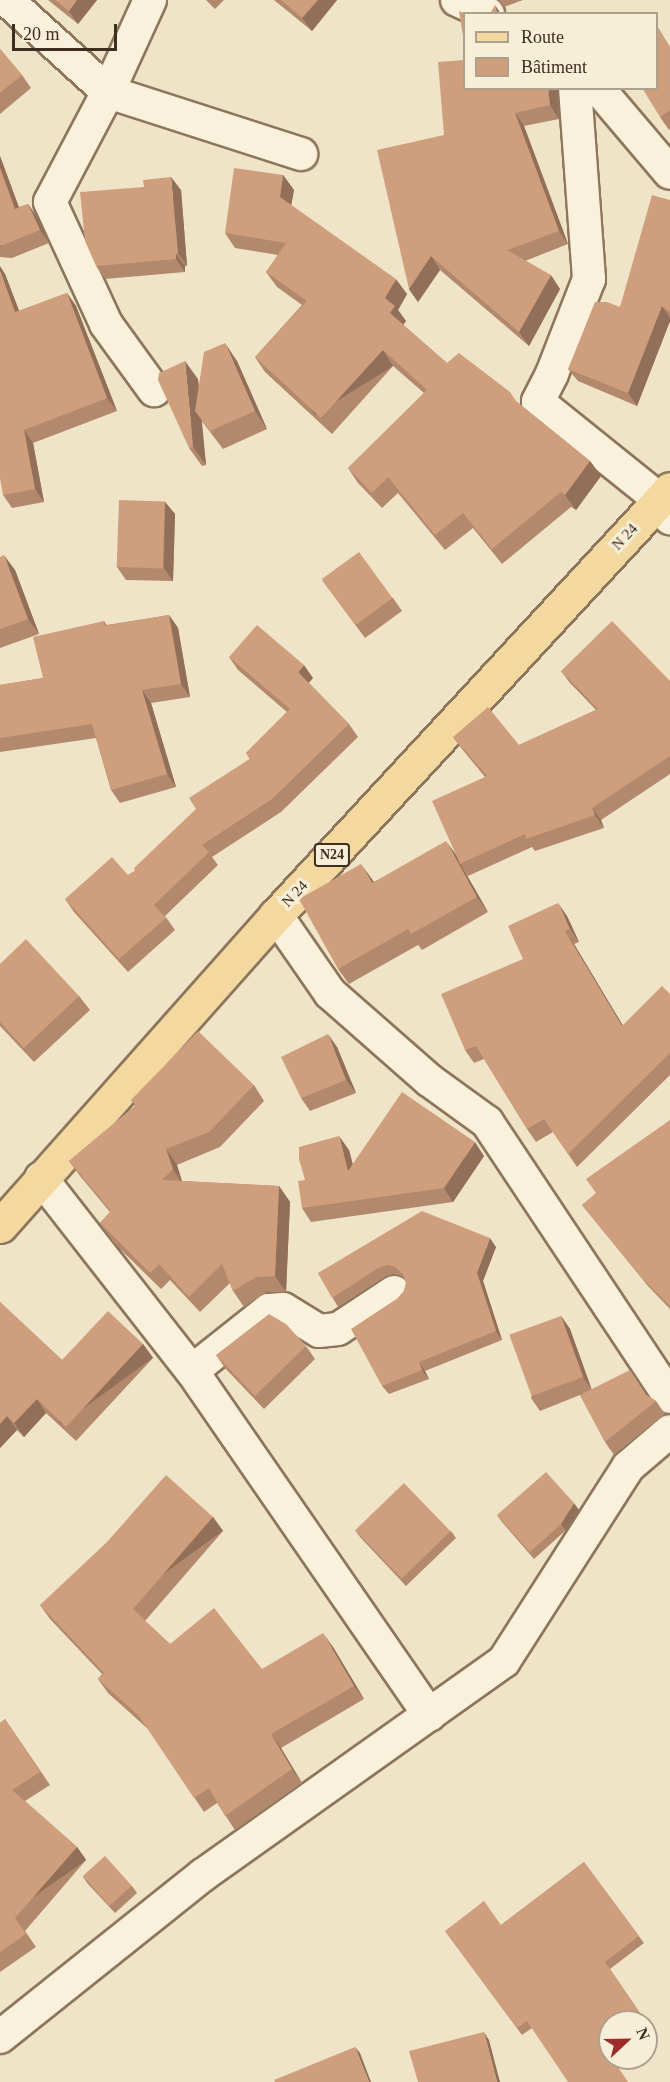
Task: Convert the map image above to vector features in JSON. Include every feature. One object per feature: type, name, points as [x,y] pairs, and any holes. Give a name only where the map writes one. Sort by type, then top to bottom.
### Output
[{"type":"main road","name":"N 24","points":[[0,1226],[276,915],[667,502]]},
{"type":"street","points":[[7,0],[108,92],[301,154]]},
{"type":"street","points":[[150,0],[108,92],[50,202],[106,324],[154,390]]},
{"type":"street","points":[[457,0],[484,12]]},
{"type":"street","points":[[574,90],[589,279],[552,374],[538,402],[667,502]]},
{"type":"street","points":[[600,90],[670,173]]},
{"type":"street","points":[[276,915],[330,993],[429,1080],[487,1122],[670,1397]]},
{"type":"street","points":[[41,1178],[192,1371],[429,1715]]},
{"type":"street","points":[[192,1371],[269,1310],[283,1309],[319,1330],[338,1329],[394,1292]]},
{"type":"street","points":[[0,2037],[203,1875],[504,1661],[628,1467],[670,1431]]},
{"type":"building","points":[[55,0],[77,0],[69,11]]},
{"type":"building","points":[[281,0],[318,0],[302,18]]},
{"type":"building","points":[[459,11],[463,13],[463,36]]},
{"type":"building","points":[[658,29],[670,48],[670,110],[660,117],[643,90],[658,90]]},
{"type":"building","points":[[0,49],[22,75],[0,93]]},
{"type":"building","points":[[463,60],[463,90],[548,90],[550,105],[515,113],[559,231],[507,250],[551,275],[519,332],[431,256],[409,289],[377,150],[444,135],[438,62]]},
{"type":"building","points":[[0,168],[15,209],[28,204],[40,230],[3,245],[0,245]]},
{"type":"building","points":[[234,168],[283,175],[280,197],[396,279],[385,298],[395,306],[390,313],[447,363],[459,353],[510,392],[516,401],[590,461],[565,495],[561,492],[492,549],[463,513],[435,535],[388,477],[372,493],[348,468],[427,390],[383,350],[321,418],[255,357],[307,301],[266,272],[286,243],[225,233]]},
{"type":"building","points":[[171,177],[178,253],[176,259],[96,266],[85,241],[80,192],[144,187],[143,180]]},
{"type":"building","points":[[652,195],[670,200],[670,312],[662,306],[628,393],[568,369],[595,302],[607,302],[620,307]]},
{"type":"building","points":[[0,271],[15,312],[67,293],[107,398],[24,430],[35,489],[3,495],[0,478]]},
{"type":"building","points":[[225,343],[255,411],[210,431],[195,411],[204,352]]},
{"type":"building","points":[[185,361],[193,447],[189,448],[158,380],[159,373]]},
{"type":"building","points":[[119,500],[165,502],[163,569],[117,567]]},
{"type":"building","points":[[359,552],[393,598],[355,625],[322,579]]},
{"type":"building","points":[[4,555],[28,619],[0,629],[0,557]]},
{"type":"building","points":[[169,615],[181,684],[142,690],[167,774],[111,790],[92,724],[0,738],[0,685],[43,678],[33,637],[104,621],[105,626]]},
{"type":"building","points":[[612,621],[670,681],[670,756],[592,808],[595,815],[526,839],[525,834],[460,864],[432,801],[487,776],[453,737],[488,707],[519,745],[598,709],[561,671]]},
{"type":"building","points":[[257,625],[304,665],[298,672],[349,724],[272,799],[202,845],[209,852],[154,905],[166,918],[119,959],[65,899],[112,857],[128,875],[135,871],[134,868],[196,809],[189,798],[251,758],[246,753],[290,709],[229,657]]},
{"type":"building","points":[[446,841],[477,897],[411,934],[408,929],[338,969],[299,899],[361,864],[372,883]]},
{"type":"building","points":[[558,903],[570,929],[565,931],[622,1026],[662,986],[670,994],[670,1053],[568,1154],[544,1119],[527,1129],[476,1046],[465,1050],[441,994],[523,959],[508,926]]},
{"type":"building","points":[[26,939],[79,996],[24,1048],[0,1022],[0,964]]},
{"type":"building","points":[[198,1031],[254,1085],[209,1132],[166,1149],[173,1169],[162,1180],[279,1186],[275,1276],[256,1277],[233,1291],[222,1264],[189,1297],[159,1264],[150,1273],[100,1223],[111,1211],[69,1161],[136,1105],[131,1100]]},
{"type":"building","points":[[328,1034],[346,1080],[301,1098],[281,1057]]},
{"type":"building","points":[[402,1092],[475,1142],[444,1188],[302,1208],[298,1181],[305,1180],[299,1159],[299,1147],[339,1136],[348,1171]]},
{"type":"building","points":[[670,1120],[670,1306],[642,1278],[582,1205],[596,1193],[586,1179]]},
{"type":"building","points":[[422,1211],[490,1238],[477,1273],[496,1331],[419,1362],[422,1370],[382,1386],[351,1329],[398,1298],[404,1291],[406,1283],[403,1274],[395,1267],[387,1265],[378,1268],[332,1298],[318,1273]]},
{"type":"building","points":[[0,1302],[62,1360],[108,1311],[143,1344],[66,1427],[37,1399],[14,1423],[7,1416],[0,1424]]},
{"type":"building","points":[[269,1314],[286,1324],[306,1346],[255,1396],[216,1355]]},
{"type":"building","points":[[561,1316],[583,1377],[532,1396],[509,1335]]},
{"type":"building","points":[[630,1370],[646,1395],[656,1401],[605,1442],[580,1395]]},
{"type":"building","points":[[546,1472],[574,1503],[561,1524],[530,1552],[497,1515]]},
{"type":"building","points":[[166,1475],[213,1517],[133,1609],[170,1644],[214,1608],[262,1669],[323,1633],[354,1686],[271,1734],[292,1769],[225,1816],[209,1788],[194,1798],[139,1716],[98,1679],[104,1673],[40,1605],[107,1542]]},
{"type":"building","points":[[404,1483],[451,1531],[402,1578],[355,1530]]},
{"type":"building","points":[[5,1719],[40,1772],[12,1790],[77,1847],[15,1918],[26,1934],[0,1952],[0,1723]]},
{"type":"building","points":[[105,1856],[132,1886],[109,1906],[83,1876]]},
{"type":"building","points":[[584,1862],[639,1936],[605,1962],[638,2010],[598,2010],[598,2070],[620,2070],[628,2082],[568,2082],[527,2021],[517,2028],[445,1931],[484,1901],[501,1925]]},
{"type":"building","points":[[484,2032],[497,2082],[418,2082],[409,2051]]},
{"type":"building","points":[[355,2047],[369,2082],[275,2082],[274,2080]]}]
